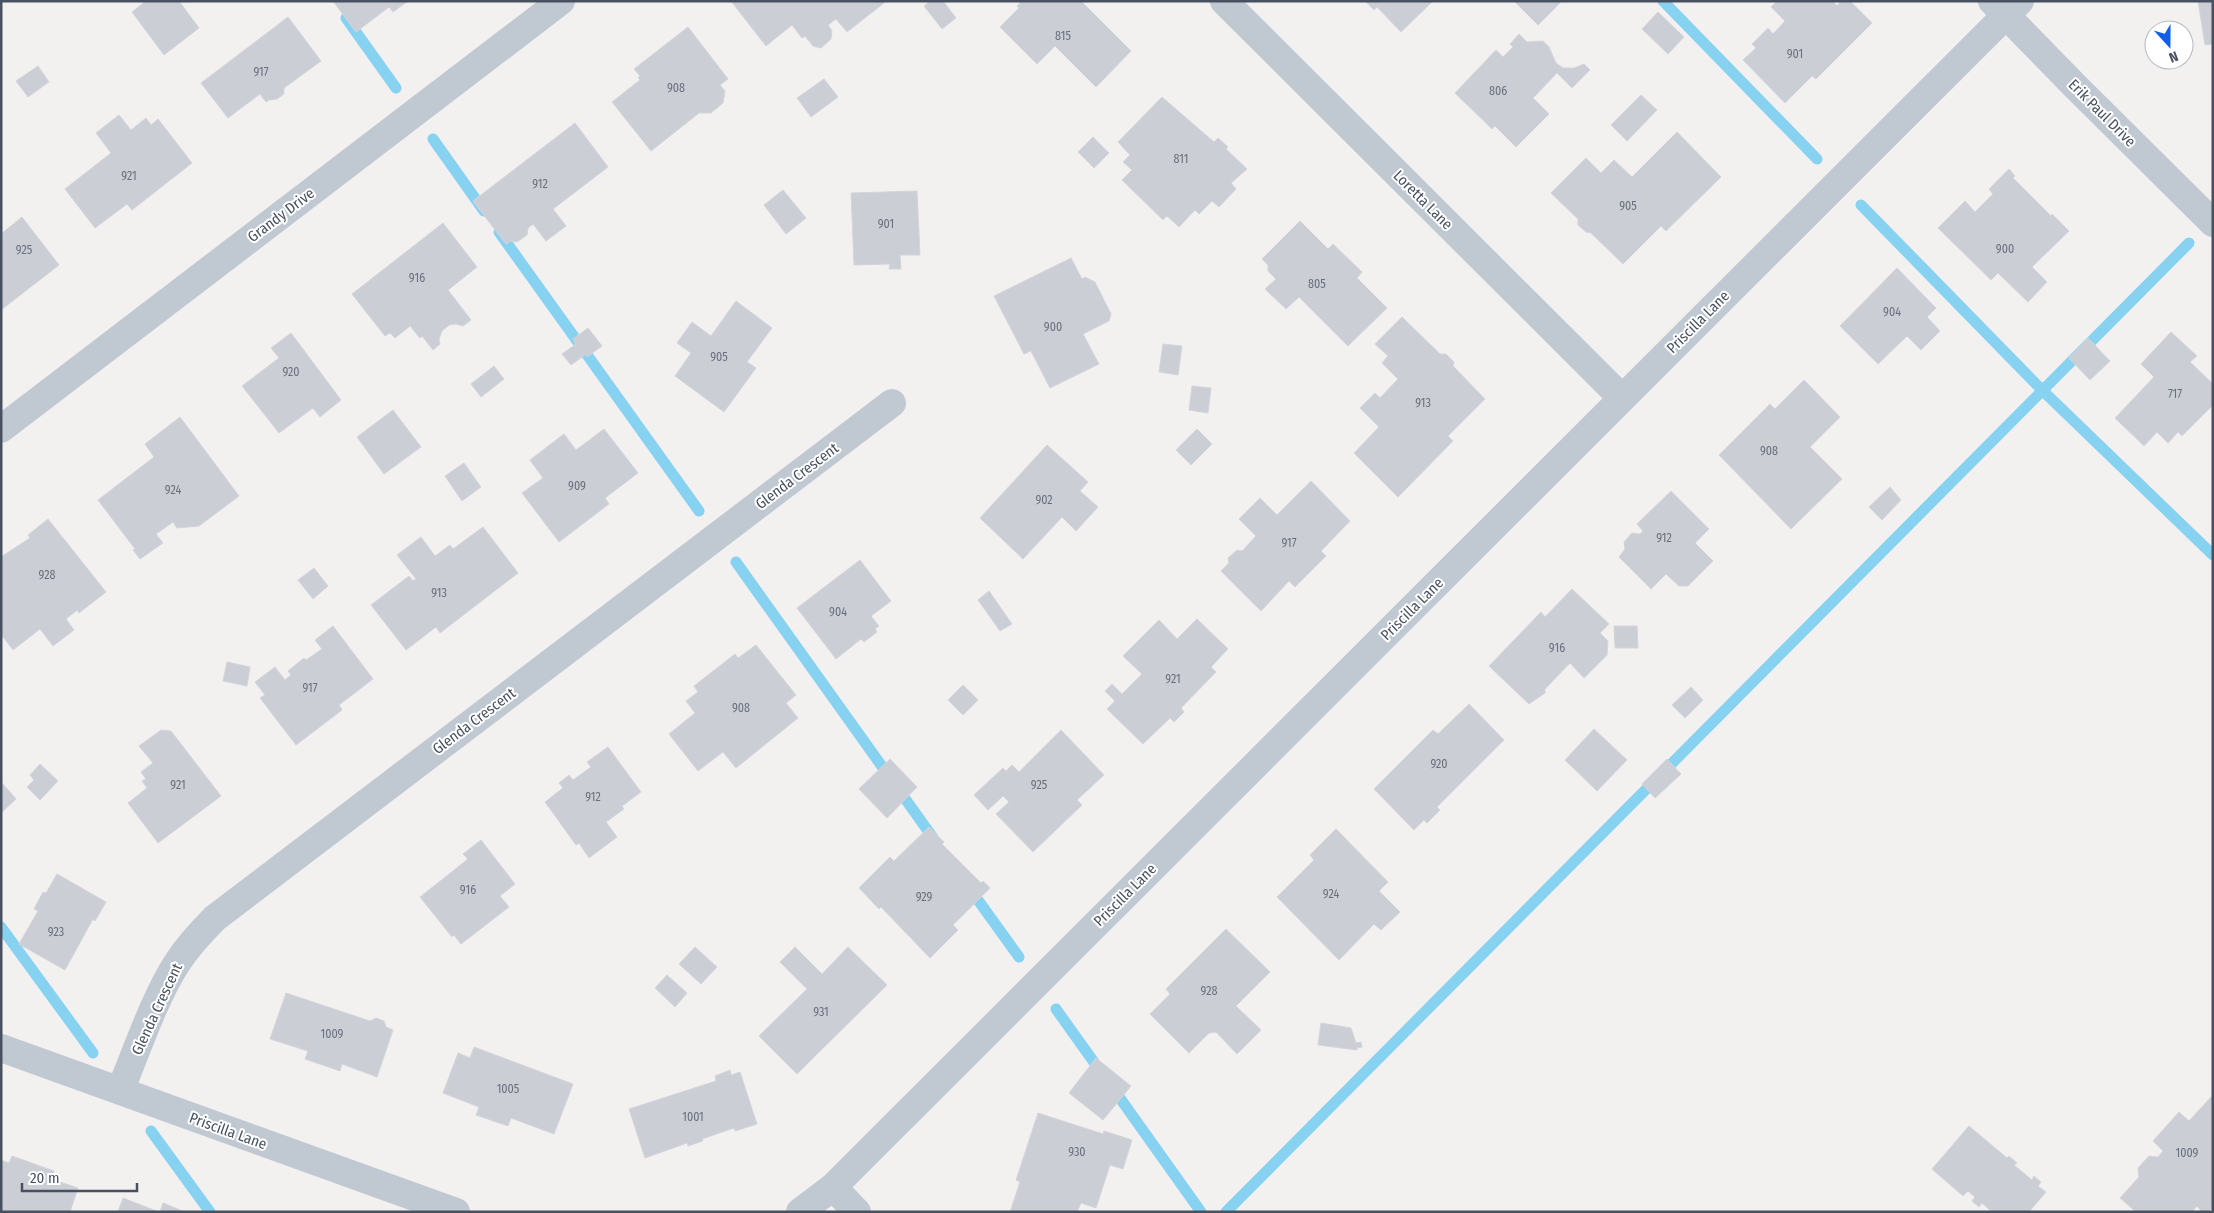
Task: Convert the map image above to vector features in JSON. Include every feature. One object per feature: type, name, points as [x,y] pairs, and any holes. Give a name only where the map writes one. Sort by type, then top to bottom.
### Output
[{"type":"street","name":"Grandy Drive","points":[[1,429],[561,1]]},
{"type":"street","name":"Loretta Lane","points":[[1224,1],[1622,398]]},
{"type":"street","name":"Priscilla Lane","points":[[800,1212],[833,1187],[1622,398],[2006,6]]},
{"type":"street","name":"Erik Paul Drive","points":[[2006,6],[2074,86],[2213,223]]},
{"type":"street","name":"Glenda Crescent","points":[[120,1091],[162,990],[177,963],[193,941],[215,918],[892,403]]},
{"type":"street","name":"Priscilla Lane","points":[[1,1048],[456,1212]]},
{"type":"street","points":[[833,1187],[857,1212]]},
{"type":"building","points":[[146,1],[179,1],[199,28],[164,55],[132,12]]},
{"type":"building","points":[[333,1],[408,1],[393,12],[389,7],[356,32]]},
{"type":"building","points":[[731,1],[883,1],[884,3],[847,32],[836,19],[828,25],[832,31],[831,39],[821,48],[813,46],[805,36],[802,38],[792,25],[766,46]]},
{"type":"building","points":[[930,1],[943,1],[956,18],[942,29],[924,6]]},
{"type":"building","points":[[1022,1],[1081,1],[1131,51],[1096,87],[1055,46],[1037,64],[1000,27],[1019,8],[1017,6]]},
{"type":"building","points":[[1365,1],[1433,1],[1401,32],[1377,7],[1374,10]]},
{"type":"building","points":[[1514,1],[1562,1],[1538,25]]},
{"type":"building","points":[[1777,1],[1833,1],[1837,6],[1841,1],[1850,1],[1872,23],[1816,79],[1812,76],[1785,103],[1743,60],[1756,48],[1752,44],[1768,28],[1773,34],[1785,21],[1771,7]]},
{"type":"building","points":[[2198,1],[2213,1],[2213,46],[2212,44],[2205,45]]},
{"type":"building","points":[[1658,12],[1684,37],[1668,54],[1642,29]]},
{"type":"building","points":[[288,17],[321,61],[284,88],[284,94],[277,99],[266,102],[260,94],[228,118],[201,83]]},
{"type":"building","points":[[688,27],[728,79],[720,85],[725,91],[723,103],[711,113],[699,113],[651,151],[612,102],[640,80],[638,78],[640,76],[634,69]]},
{"type":"building","points":[[1519,34],[1527,42],[1543,41],[1549,47],[1556,63],[1563,68],[1574,68],[1584,64],[1590,70],[1572,88],[1557,73],[1533,98],[1549,114],[1516,147],[1495,126],[1492,129],[1455,93],[1496,50],[1503,57],[1513,47],[1510,44]]},
{"type":"building","points":[[38,66],[49,82],[28,97],[16,81]]},
{"type":"building","points":[[824,79],[838,97],[811,117],[797,98]]},
{"type":"building","points":[[1641,95],[1657,110],[1627,141],[1611,125]]},
{"type":"building","points":[[1162,97],[1214,142],[1218,138],[1228,147],[1226,149],[1247,169],[1231,183],[1236,189],[1219,207],[1212,201],[1199,214],[1195,210],[1179,227],[1167,216],[1163,220],[1122,180],[1132,170],[1123,162],[1130,155],[1118,142]]},
{"type":"building","points":[[119,115],[131,130],[146,118],[151,125],[158,119],[192,163],[132,210],[127,204],[95,228],[65,189],[111,153],[96,133]]},
{"type":"building","points":[[575,123],[608,167],[553,209],[566,226],[546,241],[533,224],[528,228],[527,235],[517,242],[510,241],[506,244],[473,201]]},
{"type":"building","points":[[1677,132],[1721,177],[1666,231],[1661,226],[1623,264],[1591,233],[1586,232],[1578,225],[1578,219],[1551,193],[1586,158],[1601,173],[1614,160],[1632,177]]},
{"type":"building","points":[[1093,137],[1109,153],[1094,168],[1078,152]]},
{"type":"building","points":[[2009,169],[2015,176],[2013,178],[2069,231],[2032,267],[2047,282],[2028,302],[1998,273],[1991,280],[1938,228],[1965,201],[1975,212],[1993,194],[1989,189]]},
{"type":"building","points":[[783,190],[806,218],[786,234],[764,205]]},
{"type":"building","points":[[917,191],[920,255],[900,255],[901,269],[889,269],[890,264],[854,265],[851,193]]},
{"type":"building","points":[[22,217],[59,265],[1,310],[1,234]]},
{"type":"building","points":[[1300,221],[1328,249],[1333,244],[1362,272],[1357,278],[1387,308],[1348,346],[1299,297],[1286,309],[1265,289],[1276,279],[1268,271],[1268,265],[1262,259]]},
{"type":"building","points":[[443,223],[477,267],[448,290],[471,320],[463,326],[449,325],[442,331],[439,339],[440,344],[433,350],[422,336],[420,338],[410,326],[395,338],[390,333],[385,336],[352,294]]},
{"type":"building","points":[[1071,258],[1082,279],[1085,277],[1095,282],[1111,314],[1109,321],[1083,334],[1099,364],[1050,388],[1031,351],[1024,354],[994,296]]},
{"type":"building","points":[[1897,268],[1936,308],[1927,317],[1940,331],[1921,350],[1907,336],[1878,364],[1840,326]]},
{"type":"building","points":[[736,301],[772,328],[747,362],[756,368],[724,412],[675,376],[691,353],[677,343],[692,322],[711,336]]},
{"type":"building","points":[[1402,317],[1440,354],[1446,354],[1454,362],[1453,366],[1485,399],[1448,436],[1453,441],[1398,497],[1354,453],[1379,427],[1360,408],[1375,393],[1380,398],[1398,379],[1382,363],[1388,356],[1375,344]]},
{"type":"building","points":[[588,328],[602,346],[587,357],[586,354],[571,365],[562,354],[576,344],[573,339]]},
{"type":"building","points":[[2171,332],[2197,356],[2190,362],[2213,384],[2213,405],[2182,436],[2178,432],[2168,443],[2157,432],[2144,446],[2115,418],[2154,377],[2141,364]]},
{"type":"building","points":[[291,333],[341,400],[320,417],[313,408],[279,433],[242,386],[279,358],[271,348]]},
{"type":"building","points":[[2088,338],[2110,361],[2090,380],[2069,358]]},
{"type":"building","points":[[1163,344],[1182,346],[1178,375],[1159,372]]},
{"type":"building","points":[[494,366],[504,379],[481,397],[471,384]]},
{"type":"building","points":[[1804,380],[1840,417],[1810,447],[1842,479],[1791,529],[1719,455],[1770,404],[1775,409]]},
{"type":"building","points":[[1192,386],[1211,388],[1208,413],[1189,410]]},
{"type":"building","points":[[393,410],[421,447],[384,474],[357,437]]},
{"type":"building","points":[[180,417],[239,496],[199,526],[177,528],[173,522],[156,534],[163,543],[140,559],[133,550],[135,549],[98,500],[154,457],[145,444]]},
{"type":"building","points":[[604,429],[638,473],[605,498],[609,504],[559,542],[522,493],[543,478],[530,460],[564,434],[576,450]]},
{"type":"building","points":[[1197,429],[1212,444],[1191,465],[1176,450]]},
{"type":"building","points":[[1047,445],[1088,482],[1080,491],[1098,507],[1076,531],[1062,517],[1023,559],[980,518]]},
{"type":"building","points":[[464,463],[481,487],[462,501],[445,476]]},
{"type":"building","points":[[1311,481],[1350,521],[1321,551],[1326,556],[1295,587],[1289,581],[1261,611],[1221,571],[1229,563],[1228,558],[1237,550],[1242,551],[1256,536],[1239,519],[1260,498],[1277,515]]},
{"type":"building","points":[[1890,487],[1901,500],[1882,520],[1869,507]]},
{"type":"building","points":[[1671,491],[1709,529],[1695,543],[1713,561],[1688,586],[1679,586],[1666,574],[1651,589],[1619,557],[1625,549],[1624,542],[1632,533],[1640,534],[1643,531],[1637,524]]},
{"type":"building","points":[[48,519],[106,592],[79,613],[77,610],[66,619],[74,630],[53,646],[40,629],[13,650],[1,634],[1,557],[30,538],[28,535]]},
{"type":"building","points":[[483,527],[518,573],[440,633],[436,627],[406,650],[371,605],[409,576],[413,581],[416,579],[397,555],[421,537],[435,556],[450,545],[453,549]]},
{"type":"building","points":[[860,560],[891,601],[871,616],[879,626],[875,629],[877,632],[864,642],[861,639],[836,659],[797,608]]},
{"type":"building","points":[[314,568],[328,586],[313,599],[298,580]]},
{"type":"building","points":[[1572,589],[1609,624],[1600,633],[1608,641],[1607,655],[1584,678],[1570,663],[1545,689],[1545,693],[1529,704],[1489,666],[1541,612],[1545,617]]},
{"type":"building","points":[[989,591],[1012,624],[1000,631],[978,600]]},
{"type":"building","points":[[1197,619],[1228,649],[1211,667],[1216,672],[1181,708],[1184,712],[1174,722],[1170,718],[1143,744],[1107,709],[1115,701],[1105,691],[1112,684],[1122,694],[1142,674],[1123,656],[1159,620],[1177,639]]},
{"type":"building","points":[[333,626],[373,679],[339,705],[342,710],[296,745],[260,698],[265,695],[255,682],[275,667],[285,680],[291,675],[288,671],[304,658],[306,660],[322,649],[315,640]]},
{"type":"building","points":[[1614,626],[1637,626],[1638,648],[1615,648]]},
{"type":"building","points":[[756,645],[796,695],[786,703],[798,718],[736,768],[723,752],[698,771],[669,734],[695,713],[686,701],[698,692],[694,686],[735,654],[738,658]]},
{"type":"building","points":[[227,662],[250,667],[247,686],[223,681]]},
{"type":"building","points":[[963,685],[978,700],[963,715],[948,700]]},
{"type":"building","points":[[1691,687],[1703,700],[1685,718],[1672,705]]},
{"type":"building","points":[[1469,704],[1504,740],[1437,807],[1440,810],[1427,823],[1424,820],[1414,830],[1374,789],[1433,730],[1438,734]]},
{"type":"building","points":[[1594,729],[1627,760],[1597,791],[1565,760]]},
{"type":"building","points":[[161,730],[171,731],[221,796],[158,843],[128,803],[147,788],[142,781],[146,779],[141,772],[153,763],[139,746]]},
{"type":"building","points":[[1061,730],[1104,775],[1077,800],[1082,805],[1033,852],[996,814],[1009,802],[1003,796],[988,810],[974,795],[1003,768],[1006,771],[1012,765],[1019,772]]},
{"type":"building","points":[[608,747],[641,792],[622,806],[624,809],[606,822],[617,837],[589,858],[579,843],[576,845],[545,802],[563,788],[559,783],[569,775],[573,780],[591,767],[587,762]]},
{"type":"building","points":[[890,759],[917,787],[887,818],[859,789]]},
{"type":"building","points":[[1667,759],[1681,774],[1655,798],[1642,784]]},
{"type":"building","points":[[40,764],[58,781],[40,800],[27,787],[34,780],[30,775]]},
{"type":"building","points":[[1,784],[16,799],[1,813]]},
{"type":"building","points":[[929,827],[944,842],[942,844],[981,883],[983,881],[990,888],[953,925],[958,930],[930,958],[881,907],[879,909],[859,888],[890,857],[894,861]]},
{"type":"building","points":[[1336,829],[1388,882],[1379,891],[1400,912],[1381,930],[1374,924],[1339,960],[1277,897],[1314,860],[1310,855]]},
{"type":"building","points":[[481,840],[515,884],[500,896],[509,907],[461,944],[454,935],[452,937],[420,897],[468,859],[463,854]]},
{"type":"building","points":[[57,874],[106,902],[95,921],[93,919],[65,970],[19,944],[38,911],[34,909],[43,892],[46,893]]},
{"type":"building","points":[[1226,929],[1270,972],[1236,1006],[1261,1030],[1237,1054],[1216,1032],[1209,1033],[1189,1053],[1150,1014],[1170,994],[1166,989]]},
{"type":"building","points":[[695,947],[717,967],[701,984],[679,964]]},
{"type":"building","points":[[795,947],[822,974],[848,947],[887,985],[797,1074],[759,1036],[807,989],[780,962]]},
{"type":"building","points":[[667,975],[687,993],[675,1007],[655,988]]},
{"type":"building","points":[[286,993],[370,1021],[376,1018],[384,1021],[386,1027],[393,1030],[377,1077],[342,1064],[340,1071],[305,1059],[308,1051],[270,1039]]},
{"type":"building","points":[[1321,1023],[1351,1028],[1356,1043],[1361,1042],[1362,1047],[1357,1048],[1357,1050],[1318,1045]]},
{"type":"building","points":[[474,1047],[573,1084],[554,1134],[511,1118],[508,1126],[476,1115],[479,1107],[443,1093],[458,1053],[470,1058]]},
{"type":"building","points":[[1096,1058],[1131,1086],[1103,1120],[1069,1093]]},
{"type":"building","points":[[730,1070],[731,1075],[740,1072],[757,1124],[735,1131],[734,1128],[702,1139],[703,1141],[688,1146],[687,1143],[645,1158],[629,1109],[716,1081],[715,1076]]},
{"type":"building","points":[[2213,1095],[2213,1207],[2208,1212],[2202,1212],[2197,1206],[2192,1212],[2136,1212],[2120,1198],[2139,1177],[2138,1168],[2149,1156],[2158,1157],[2163,1151],[2153,1141],[2179,1112],[2189,1121]]},
{"type":"building","points":[[1038,1113],[1103,1134],[1104,1131],[1132,1140],[1123,1169],[1110,1165],[1096,1208],[1081,1203],[1077,1212],[1010,1212],[1020,1182],[1016,1180]]},
{"type":"building","points":[[1969,1126],[2007,1158],[2009,1156],[2017,1163],[2014,1165],[2032,1180],[2034,1176],[2041,1182],[2038,1186],[2046,1192],[2029,1212],[1992,1212],[1982,1203],[1979,1207],[1972,1201],[1975,1197],[1968,1191],[1963,1196],[1932,1169]]},
{"type":"building","points":[[12,1156],[54,1171],[51,1179],[78,1188],[70,1212],[1,1212],[1,1160],[9,1163]]},
{"type":"building","points":[[123,1198],[159,1212],[118,1212]]},
{"type":"building","points":[[163,1203],[185,1212],[160,1212]]},
{"type":"waterway","points":[[1663,1],[1817,159]]},
{"type":"waterway","points":[[346,18],[396,88]]},
{"type":"waterway","points":[[433,139],[484,211]]},
{"type":"waterway","points":[[1861,205],[2042,390],[2213,555]]},
{"type":"waterway","points":[[499,232],[699,511]]},
{"type":"waterway","points":[[1226,1212],[2189,243]]},
{"type":"waterway","points":[[736,562],[936,842]]},
{"type":"waterway","points":[[970,889],[1019,957]]},
{"type":"waterway","points":[[1,927],[93,1053]]},
{"type":"waterway","points":[[1056,1009],[1101,1072]]},
{"type":"waterway","points":[[1112,1087],[1201,1212]]},
{"type":"waterway","points":[[151,1131],[210,1212]]}]
